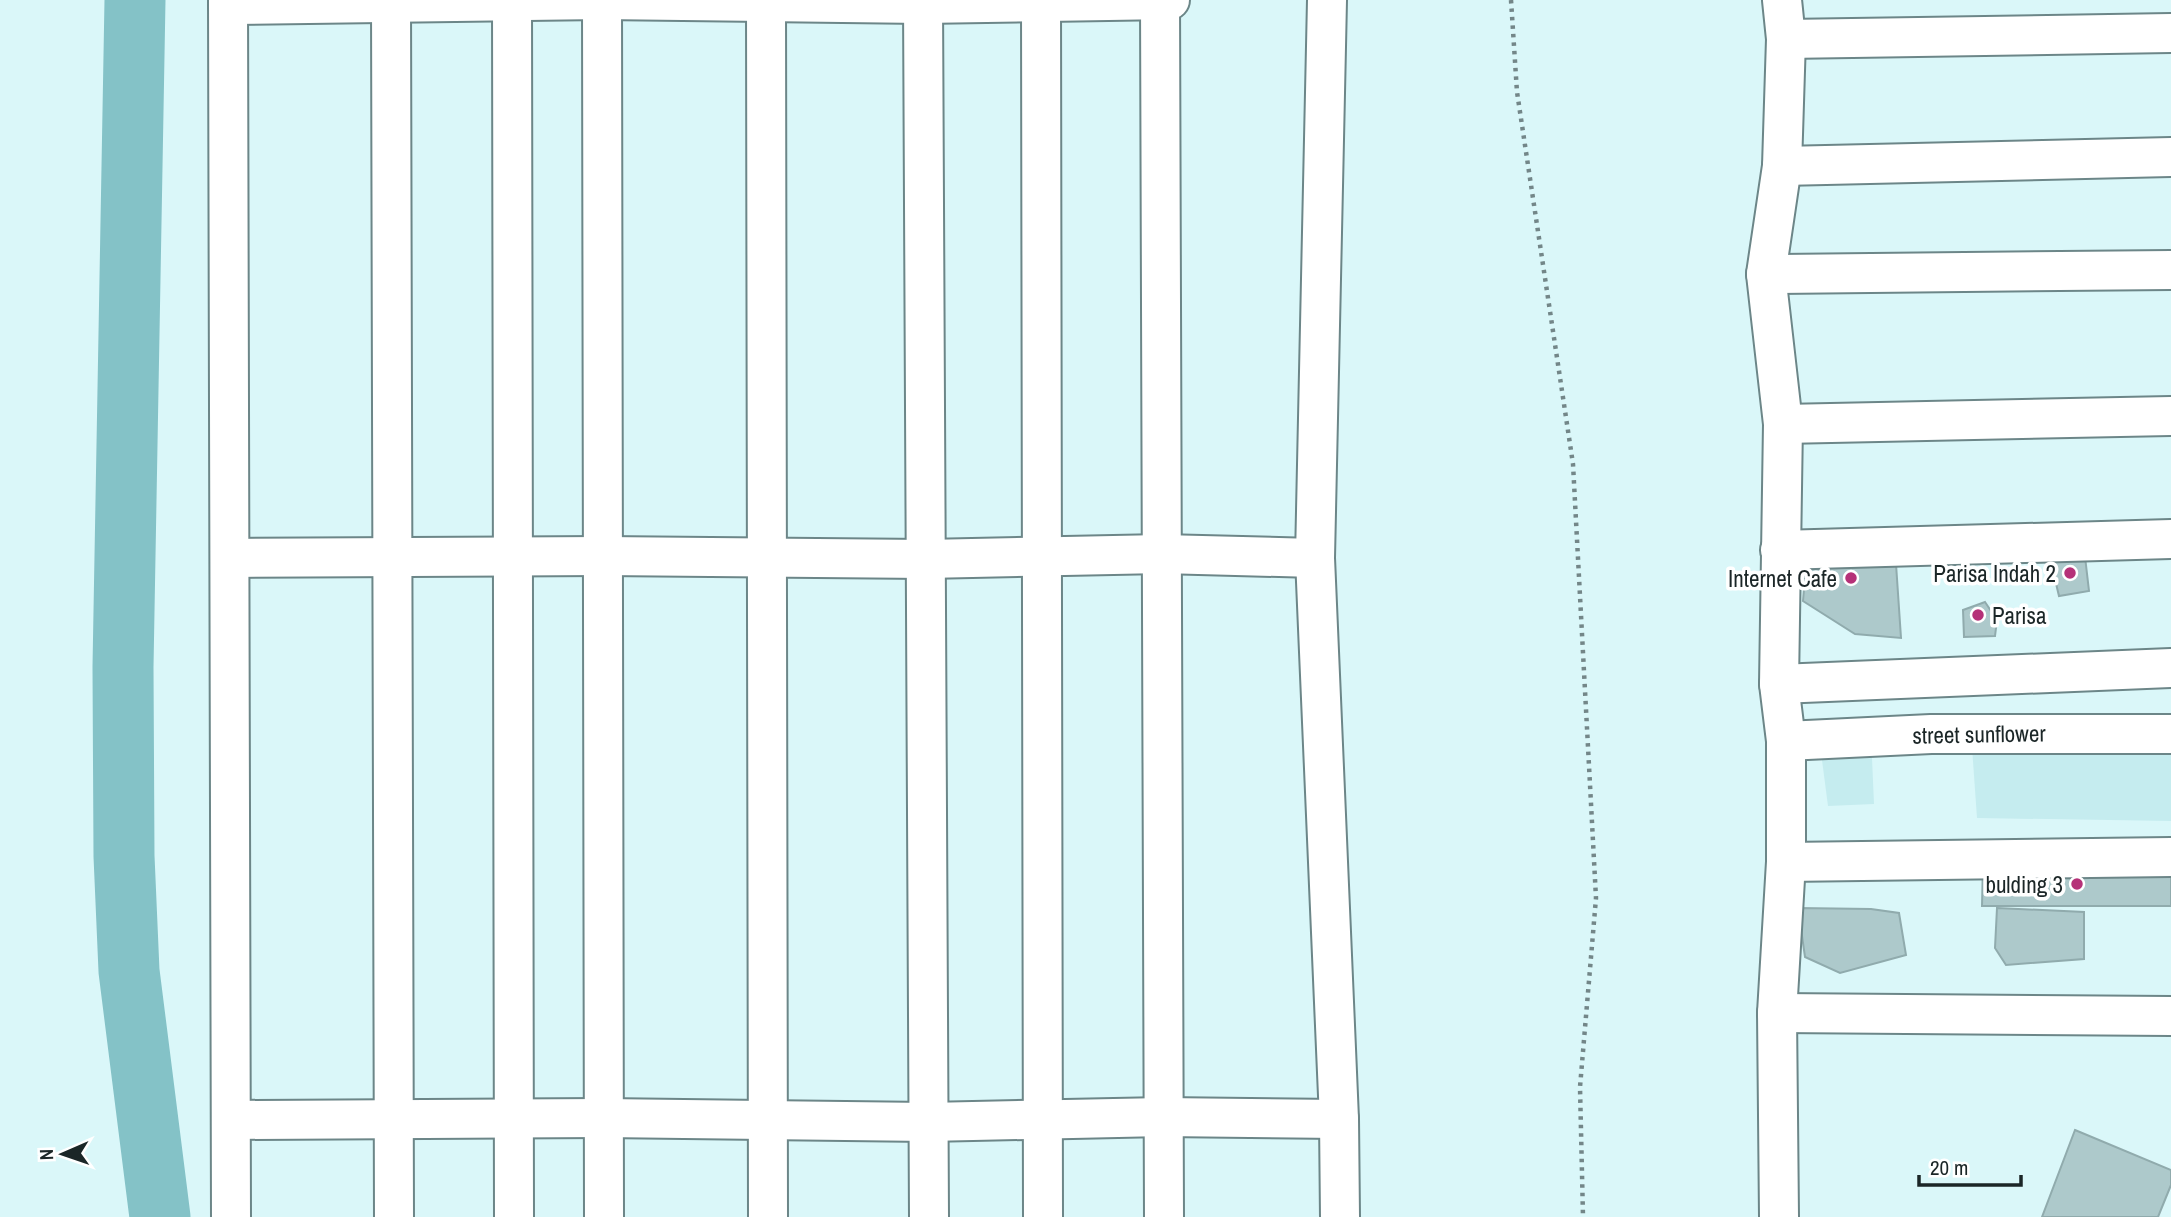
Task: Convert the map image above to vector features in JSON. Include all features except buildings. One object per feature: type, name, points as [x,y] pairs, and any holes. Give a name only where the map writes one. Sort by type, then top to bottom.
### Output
[{"type":"street","points":[[602,0],[604,1217]]},
{"type":"street","points":[[1160,0],[1164,1217]]},
{"type":"street","points":[[231,1217],[228,3],[1170,0]]},
{"type":"street","points":[[1326,0],[1315,558],[1339,1119],[1340,1217]]},
{"type":"street","points":[[1779,1217],[1777,1013],[1786,862],[1786,741],[1779,684],[1783,424],[1766,274],[1782,166],[1786,39],[1782,0]]},
{"type":"street","points":[[391,1],[394,1217]]},
{"type":"street","points":[[512,1],[514,1217]]},
{"type":"street","points":[[766,1],[768,1217]]},
{"type":"street","points":[[1041,1],[1043,1217]]},
{"type":"street","points":[[923,2],[929,1217]]},
{"type":"street","points":[[1786,39],[2171,33]]},
{"type":"street","points":[[1782,166],[2171,157]]},
{"type":"street","points":[[1766,274],[2171,270]]},
{"type":"street","points":[[1783,424],[2171,416]]},
{"type":"street","points":[[1780,550],[2171,539]]},
{"type":"street","points":[[230,558],[767,556],[926,559],[1162,554],[1315,558]]},
{"type":"street","points":[[1779,684],[2171,668]]},
{"type":"street","name":"street sunflower","points":[[1786,741],[1956,734],[2171,734]]},
{"type":"street","points":[[1786,862],[2171,858]]},
{"type":"street","points":[[1777,1013],[2171,1016]]},
{"type":"street","points":[[231,1120],[604,1118],[928,1122],[1163,1117],[1339,1119]]},
{"type":"path","points":[[1511,0],[1517,92],[1574,478],[1596,898],[1580,1087],[1583,1217]]},
{"type":"shaded area","points":[[1971,733],[2171,741],[2171,821],[1977,818]]},
{"type":"shaded area","points":[[1871,735],[1874,804],[1828,806],[1819,737]]},
{"type":"waterway","points":[[135,0],[123,667],[124,856],[129,971],[160,1217]]},
{"type":"place","name":"Parisa Indah 2","points":[[2070,573]]},
{"type":"place","name":"Internet Cafe","points":[[1851,578]]},
{"type":"place","name":"Parisa","points":[[1978,615]]},
{"type":"place","name":"bulding 3","points":[[2077,884]]}]
